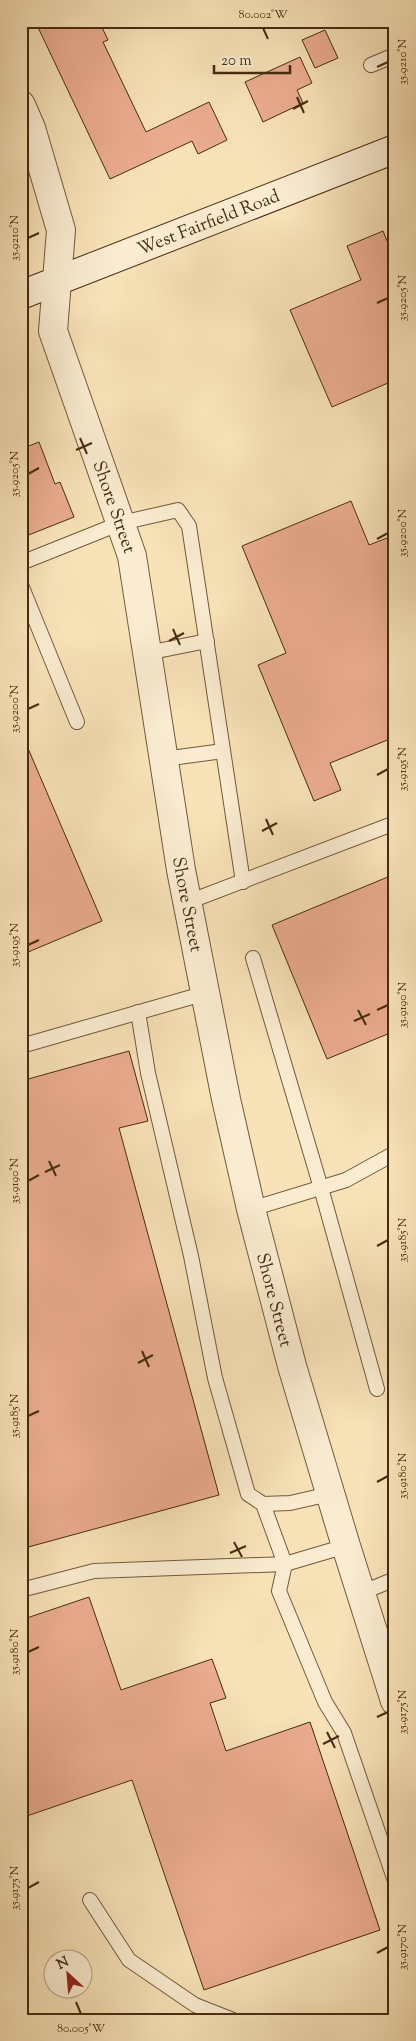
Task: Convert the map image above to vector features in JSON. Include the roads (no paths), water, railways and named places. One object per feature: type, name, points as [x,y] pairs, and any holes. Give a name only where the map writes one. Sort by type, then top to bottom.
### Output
[{"type":"street","name":"Shore Street","points":[[21,105],[31,128],[61,230],[53,331],[132,556],[188,902],[251,1209],[292,1366],[395,1701]]},
{"type":"street","name":"West Fairfield Road","points":[[21,295],[395,149]]},
{"type":"lane","points":[[371,65],[395,55]]},
{"type":"lane","points":[[21,563],[122,523],[178,510],[189,526],[243,882]]},
{"type":"lane","points":[[21,585],[77,722]]},
{"type":"lane","points":[[147,653],[207,641]]},
{"type":"lane","points":[[164,759],[223,751]]},
{"type":"lane","points":[[188,902],[395,823]]},
{"type":"lane","points":[[253,958],[377,1389]]},
{"type":"lane","points":[[21,1046],[206,993]]},
{"type":"lane","points":[[138,1012],[148,1073],[190,1256],[215,1378],[248,1494],[263,1504],[290,1504],[330,1494]]},
{"type":"lane","points":[[251,1209],[346,1180],[395,1153]]},
{"type":"lane","points":[[263,1504],[285,1564],[280,1592],[324,1702],[344,1733],[395,1881]]},
{"type":"lane","points":[[21,1590],[94,1571],[285,1564],[346,1546]]},
{"type":"lane","points":[[361,1593],[395,1579]]},
{"type":"lane","points":[[90,1900],[129,1960],[194,2005],[233,2020]]}]
